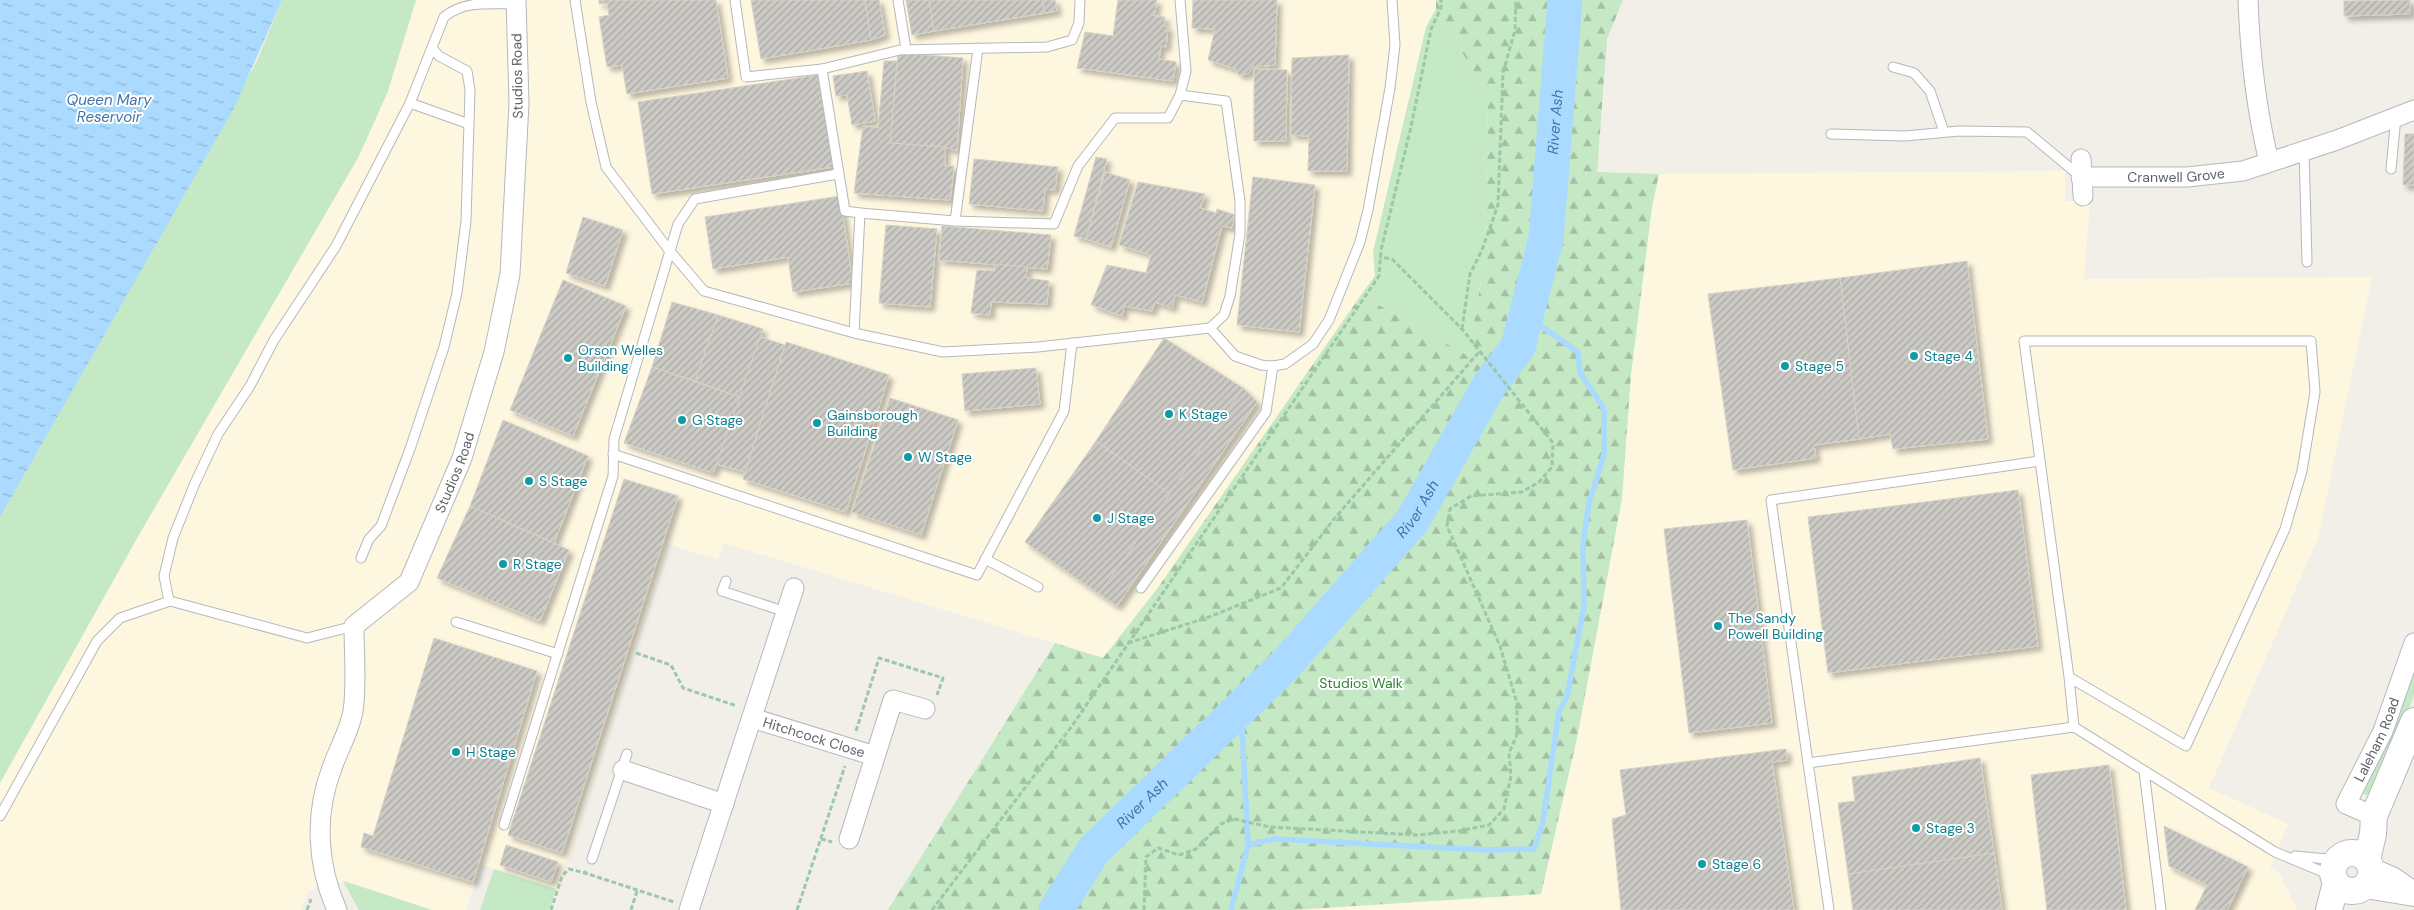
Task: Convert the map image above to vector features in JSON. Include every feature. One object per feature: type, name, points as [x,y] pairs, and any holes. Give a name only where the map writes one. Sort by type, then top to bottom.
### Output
[{"type":"main road","name":"Laleham Road","points":[[2329,910],[2349,877],[2363,824],[2374,816],[2414,722]]},
{"type":"street","points":[[2248,0],[2252,65],[2260,123],[2269,162]]},
{"type":"street","name":"Studios Road","points":[[354,626],[409,582],[462,458],[494,352],[510,274],[518,103],[516,2]]},
{"type":"street","name":"Cranwell Grove","points":[[2082,177],[2219,175],[2243,171],[2414,110]]},
{"type":"street","points":[[689,909],[794,588]]},
{"type":"street","points":[[337,910],[327,888],[320,859],[320,817],[327,780],[354,712],[354,626]]},
{"type":"street","name":"Laleham Road","points":[[2374,816],[2346,804],[2383,731],[2414,644]]},
{"type":"street","name":"Hitchcock Close","points":[[849,839],[893,700],[925,709]]},
{"type":"street","name":"Hitchcock Close","points":[[753,715],[875,756]]},
{"type":"street","points":[[625,762],[724,804]]},
{"type":"street","points":[[2349,877],[2392,878],[2414,894]]},
{"type":"lane","points":[[575,0],[591,102],[606,168],[669,250],[704,291],[854,334],[943,352],[1072,343],[1210,328],[1224,315],[1230,296],[1240,234],[1236,175],[1226,101],[1180,96]]},
{"type":"lane","points":[[735,0],[746,77],[822,69],[906,49],[1047,47],[1072,40],[1079,23],[1080,0]]},
{"type":"lane","points":[[898,0],[906,49]]},
{"type":"lane","points":[[822,69],[845,211],[955,221],[1054,224],[1078,166],[1115,118],[1168,118],[1180,96],[1186,71],[1180,0]]},
{"type":"lane","points":[[1210,328],[1235,356],[1261,366],[1273,366],[1285,364],[1313,344],[1329,320],[1360,242],[1390,88],[1395,45],[1392,0]]},
{"type":"lane","points":[[169,602],[164,576],[173,538],[195,483],[218,434],[250,386],[274,340],[336,246],[410,103],[444,17],[455,8],[469,4],[516,2]]},
{"type":"lane","points":[[360,558],[369,539],[381,526],[410,449],[444,347],[457,294],[466,221],[470,90],[467,71],[440,56],[432,48]]},
{"type":"lane","points":[[955,221],[978,48]]},
{"type":"lane","points":[[1893,67],[1914,73],[1930,91],[1944,132]]},
{"type":"lane","points":[[410,103],[469,124]]},
{"type":"lane","points":[[2391,169],[2396,117]]},
{"type":"lane","points":[[1831,134],[1905,136],[1944,132],[2027,132],[2082,177]]},
{"type":"lane","points":[[2304,150],[2307,262]]},
{"type":"lane","points":[[504,825],[613,476],[614,439],[678,224],[695,199],[838,174]]},
{"type":"lane","points":[[854,334],[860,213]]},
{"type":"lane","points":[[2069,677],[2186,746],[2285,529],[2302,471],[2315,392],[2311,341],[2024,342],[2069,677],[2074,728]]},
{"type":"lane","points":[[613,454],[977,575],[1064,411],[1072,343]]},
{"type":"lane","points":[[1141,588],[1266,412],[1273,366]]},
{"type":"lane","points":[[1829,910],[1770,500],[2040,461]]},
{"type":"lane","points":[[986,559],[1038,587]]},
{"type":"lane","points":[[726,581],[722,591],[786,612]]},
{"type":"lane","points":[[0,816],[97,641],[120,618],[169,602],[246,620],[306,638],[354,626]]},
{"type":"lane","points":[[456,622],[558,654]]},
{"type":"lane","points":[[1808,763],[2074,728],[2275,852],[2349,877]]},
{"type":"lane","points":[[592,859],[625,762]]},
{"type":"lane","points":[[2144,771],[2161,910]]},
{"type":"lane","points":[[2288,856],[2349,877]]},
{"type":"path","points":[[1462,329],[1470,274],[1482,250],[1498,205],[1503,73],[1515,30],[1516,0]]},
{"type":"path","points":[[1144,910],[1146,857],[1158,848],[1179,855],[1196,849],[1221,824],[1234,819],[1260,825],[1417,835],[1459,831],[1489,825],[1504,809],[1511,776],[1509,753],[1517,734],[1517,703],[1500,646],[1446,526],[1450,510],[1471,496],[1522,492],[1539,482],[1552,467],[1553,443],[1504,379],[1486,361],[1462,329],[1392,259],[1380,258]]},
{"type":"path","points":[[1127,644],[1209,617],[1281,588],[1334,519],[1479,352]]},
{"type":"path","points":[[636,654],[671,665],[683,688],[753,715]]},
{"type":"path","points":[[585,873],[592,859]]},
{"type":"path","points":[[551,910],[562,876],[569,869],[689,909]]},
{"type":"path","points":[[631,910],[637,891]]},
{"type":"shaded area","points":[[416,0],[1436,0],[1436,9],[1426,27],[1373,252],[1375,276],[1157,589],[1103,658],[724,543],[718,560],[668,544],[569,856],[556,889],[482,865],[466,910],[432,910],[343,881],[308,891],[301,910],[0,910],[0,783],[140,533],[359,156],[388,91]]},
{"type":"shaded area","points":[[2065,171],[2065,201],[2090,201],[2084,279],[2372,277],[2318,538],[2209,788],[2288,824],[2270,868],[2280,874],[2297,910],[1292,910],[1541,894],[1577,738],[1622,498],[1631,374],[1652,207],[1659,174]]},
{"type":"green space","points":[[282,0],[416,0],[388,91],[359,156],[140,533],[0,783],[0,517],[257,61]]},
{"type":"green space","name":"Studios Walk","points":[[1436,0],[1623,0],[1607,39],[1597,172],[1659,174],[1652,207],[1631,374],[1622,498],[1577,738],[1541,894],[1292,910],[888,910],[1055,643],[1103,658],[1157,589],[1361,295],[1468,356],[1485,258],[1488,95],[1436,9]]},
{"type":"green space","points":[[1436,9],[1488,95],[1485,258],[1468,356],[1361,295],[1375,276],[1373,252],[1426,27]]},
{"type":"green space","points":[[2414,668],[2414,696],[2397,738],[2370,794],[2364,795],[2361,791]]},
{"type":"green space","points":[[494,869],[556,889],[549,910],[480,910]]},
{"type":"green space","points":[[343,881],[356,885],[432,910],[359,910]]},
{"type":"water","name":"Queen Mary Reservoir","points":[[0,0],[282,0],[234,108],[0,517]]},
{"type":"building","points":[[599,0],[716,0],[728,78],[627,94],[622,65],[607,67],[599,17],[609,15],[607,3],[599,4]]},
{"type":"building","points":[[751,0],[865,0],[871,40],[761,59]]},
{"type":"building","points":[[865,0],[879,0],[885,35],[871,40]]},
{"type":"building","points":[[906,0],[929,0],[934,31],[912,35]]},
{"type":"building","points":[[929,0],[1042,0],[1045,13],[934,31]]},
{"type":"building","points":[[1042,0],[1055,0],[1057,11],[1045,13]]},
{"type":"building","points":[[1118,0],[1157,0],[1154,16],[1165,17],[1164,26],[1168,27],[1166,47],[1161,46],[1159,59],[1176,62],[1173,81],[1077,68],[1085,32],[1113,36]]},
{"type":"building","points":[[1193,0],[1277,0],[1275,65],[1253,67],[1249,73],[1243,75],[1238,74],[1236,69],[1208,60],[1215,29],[1192,28]]},
{"type":"building","points":[[2410,0],[2410,14],[2344,16],[2344,1]]},
{"type":"building","points":[[898,53],[963,58],[957,151],[945,147],[890,143]]},
{"type":"building","points":[[1349,55],[1347,171],[1308,171],[1309,136],[1291,135],[1292,58]]},
{"type":"building","points":[[884,61],[897,61],[890,143],[945,147],[945,166],[954,166],[950,200],[854,193],[863,126],[878,128]]},
{"type":"building","points":[[1254,69],[1287,70],[1286,141],[1254,141]]},
{"type":"building","points":[[867,71],[875,121],[852,125],[847,95],[836,96],[833,76]]},
{"type":"building","points":[[818,75],[833,167],[652,194],[638,102]]},
{"type":"building","points":[[2405,134],[2414,134],[2414,185],[2403,185]]},
{"type":"building","points":[[1096,157],[1107,159],[1086,239],[1074,236]]},
{"type":"building","points":[[974,159],[1058,167],[1055,190],[1045,189],[1043,211],[969,204]]},
{"type":"building","points":[[1105,172],[1130,180],[1111,247],[1086,239]]},
{"type":"building","points":[[1253,177],[1315,185],[1299,332],[1237,325]]},
{"type":"building","points":[[1138,182],[1205,194],[1200,208],[1216,213],[1217,209],[1235,215],[1232,228],[1222,226],[1202,302],[1175,295],[1172,308],[1155,302],[1152,311],[1124,306],[1122,316],[1091,305],[1107,265],[1146,273],[1151,255],[1119,245]]},
{"type":"building","points":[[840,196],[853,283],[793,292],[788,257],[713,269],[705,217]]},
{"type":"building","points":[[583,217],[623,230],[605,286],[566,273]]},
{"type":"building","points":[[886,225],[937,229],[930,307],[879,303]]},
{"type":"building","points":[[942,226],[1051,235],[1047,269],[939,260]]},
{"type":"building","name":"Stage 4","points":[[1967,261],[1988,439],[1893,449],[1890,434],[1859,439],[1840,278]]},
{"type":"building","points":[[995,264],[1027,267],[1026,278],[1049,281],[1047,304],[991,302],[990,315],[971,313],[977,270],[995,271]]},
{"type":"building","name":"Stage 5","points":[[1840,278],[1859,439],[1814,445],[1816,458],[1733,470],[1708,294]]},
{"type":"building","name":"Orson Welles Building","points":[[563,280],[626,306],[573,436],[510,410]]},
{"type":"building","points":[[672,302],[718,315],[695,381],[652,367]]},
{"type":"building","points":[[718,315],[763,329],[740,397],[695,381]]},
{"type":"building","points":[[760,337],[785,345],[745,472],[716,464]]},
{"type":"building","name":"K Stage","points":[[1164,338],[1243,388],[1170,494],[1096,441]]},
{"type":"building","name":"Gainsborough Building","points":[[786,342],[889,375],[846,512],[743,479]]},
{"type":"building","name":"G Stage","points":[[652,367],[740,397],[713,473],[624,443]]},
{"type":"building","points":[[1036,368],[1040,404],[965,411],[962,374]]},
{"type":"building","points":[[1243,388],[1257,402],[1117,606],[1099,594]]},
{"type":"building","name":"W Stage","points":[[890,398],[958,420],[921,535],[852,512]]},
{"type":"building","name":"S Stage","points":[[503,420],[588,456],[554,543],[470,506]]},
{"type":"building","name":"J Stage","points":[[1096,441],[1170,494],[1099,594],[1025,542]]},
{"type":"building","points":[[624,479],[678,496],[562,853],[508,835]]},
{"type":"building","points":[[2018,490],[2038,646],[1828,673],[1808,517]]},
{"type":"building","name":"R Stage","points":[[470,506],[569,550],[540,621],[437,578]]},
{"type":"building","name":"The Sandy Powell Building","points":[[1747,520],[1772,723],[1689,733],[1664,529]]},
{"type":"building","name":"H Stage","points":[[434,638],[537,671],[473,882],[361,847],[364,833],[373,836]]},
{"type":"building","name":"Stage 6","points":[[1786,749],[1787,760],[1772,762],[1794,910],[1621,910],[1612,819],[1626,815],[1620,770]]},
{"type":"building","name":"Stage 3","points":[[1980,758],[1994,853],[1848,874],[1838,803],[1855,801],[1852,777]]},
{"type":"building","points":[[2109,765],[2126,910],[2047,910],[2031,775]]},
{"type":"building","points":[[2164,826],[2248,867],[2227,910],[2195,910],[2207,885],[2169,866]]},
{"type":"building","points":[[506,845],[558,862],[551,882],[500,865]]},
{"type":"building","points":[[1994,853],[2002,910],[1853,910],[1848,874]]},
{"type":"waterway","name":"River Ash","points":[[1056,910],[1094,850],[1287,663],[1413,520],[1490,384],[1518,347],[1546,239],[1565,0]]},
{"type":"waterway","points":[[1248,845],[1274,839],[1487,850],[1534,849],[1543,821],[1559,711],[1567,697],[1584,606],[1583,544],[1589,503],[1604,454],[1604,408],[1580,373],[1578,352],[1526,316]]},
{"type":"waterway","points":[[1231,910],[1248,845],[1241,708]]},
{"type":"place","name":"Stage 4","points":[[1914,356]]},
{"type":"place","name":"Orson Welles Building","points":[[568,358]]},
{"type":"place","name":"Stage 5","points":[[1785,366]]},
{"type":"place","name":"K Stage","points":[[1169,414]]},
{"type":"place","name":"G Stage","points":[[682,420]]},
{"type":"place","name":"Gainsborough Building","points":[[817,423]]},
{"type":"place","name":"W Stage","points":[[908,457]]},
{"type":"place","name":"S Stage","points":[[529,481]]},
{"type":"place","name":"J Stage","points":[[1097,518]]},
{"type":"place","name":"R Stage","points":[[503,564]]},
{"type":"place","name":"The Sandy Powell Building","points":[[1718,626]]},
{"type":"place","name":"H Stage","points":[[456,752]]},
{"type":"place","name":"Stage 3","points":[[1916,828]]},
{"type":"place","name":"Stage 6","points":[[1702,864]]}]
